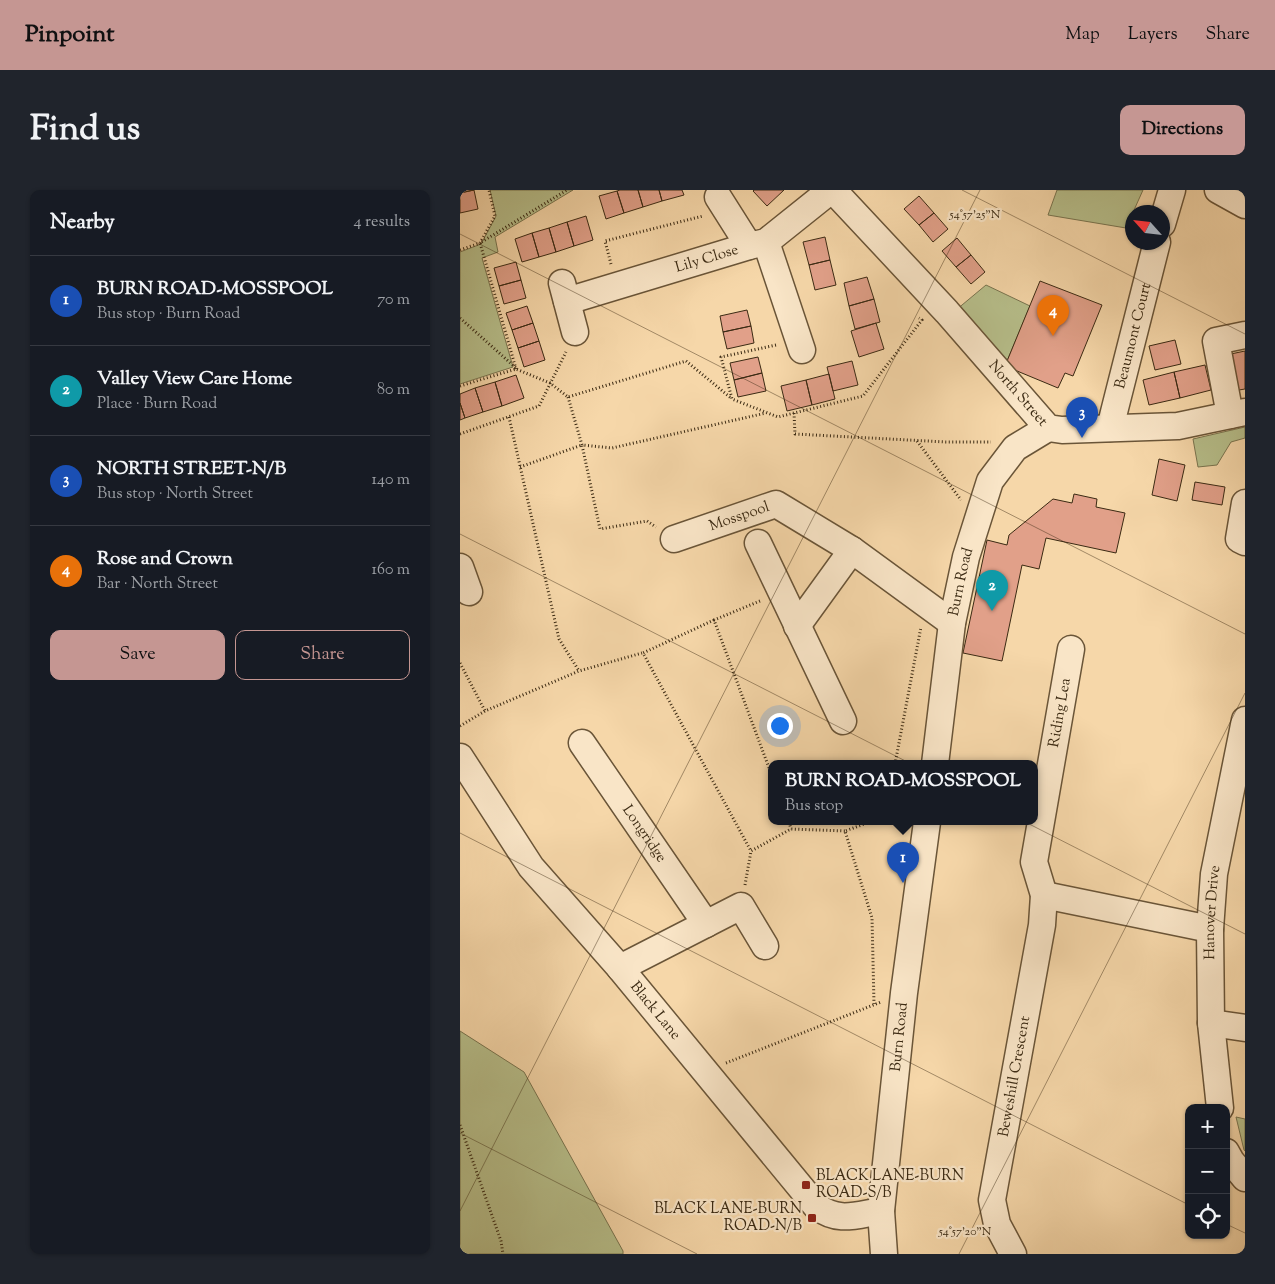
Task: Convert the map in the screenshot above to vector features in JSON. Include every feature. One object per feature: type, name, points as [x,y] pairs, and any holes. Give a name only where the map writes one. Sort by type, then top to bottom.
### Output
[{"type":"street","name":"Lily Close","points":[[575,332],[565,292],[617,286],[757,244],[832,190]]},
{"type":"street","name":"North Street","points":[[832,190],[947,312],[1048,428],[1062,430],[1178,426],[1238,414]]},
{"type":"street","points":[[1168,205],[1172,190]]},
{"type":"street","points":[[1218,190],[1245,205]]},
{"type":"street","points":[[722,203],[757,244],[802,350]]},
{"type":"street","name":"Beaumont Court","points":[[1110,428],[1156,250]]},
{"type":"street","points":[[1238,414],[1216,341],[1245,335]]},
{"type":"street","name":"Burn Road","points":[[935,760],[952,623],[966,557],[990,481],[1015,448],[1048,428]]},
{"type":"street","points":[[1245,503],[1239,539],[1245,542]]},
{"type":"street","name":"Mosspool","points":[[674,539],[776,504],[852,550],[952,623]]},
{"type":"street","name":"Mosspool","points":[[758,543],[843,721]]},
{"type":"street","points":[[797,626],[852,550]]},
{"type":"street","points":[[460,566],[470,592]]},
{"type":"street","name":"Riding Lea","points":[[1044,895],[1034,862],[1071,649]]},
{"type":"street","name":"Hanover Drive","points":[[1220,1104],[1211,1023],[1210,928],[1214,874],[1239,784],[1245,720]]},
{"type":"street","name":"Longridge","points":[[582,743],[706,924]]},
{"type":"street","name":"Black Lane","points":[[460,758],[531,867],[620,968],[816,1206],[827,1214],[842,1217],[881,1211]]},
{"type":"street","name":"Burn Road","points":[[884,1254],[881,1211],[904,993],[927,825]]},
{"type":"street","points":[[1044,895],[1210,928]]},
{"type":"street","name":"Beweshill Crescent","points":[[1013,1254],[997,1224],[992,1200],[1042,925],[1044,895]]},
{"type":"street","points":[[620,968],[741,906],[765,946]]},
{"type":"street","points":[[1211,1023],[1245,1028]]},
{"type":"street","points":[[1230,1159],[1245,1178]]},
{"type":"path","points":[[489,190],[495,216],[480,243],[516,369]]},
{"type":"path","points":[[460,250],[480,243],[567,190]]},
{"type":"path","points":[[617,286],[605,241],[722,203]]},
{"type":"path","points":[[460,318],[516,369],[550,383],[568,397],[582,445],[600,529],[647,521],[674,539]]},
{"type":"path","points":[[460,434],[539,406],[575,332]]},
{"type":"path","points":[[568,397],[686,361],[732,399]]},
{"type":"path","points":[[460,386],[516,369]]},
{"type":"path","points":[[520,467],[582,445],[612,448],[766,413]]},
{"type":"path","points":[[794,413],[796,434],[996,442],[1015,448]]},
{"type":"path","points":[[509,417],[559,640],[579,671]]},
{"type":"path","points":[[917,440],[977,522]]},
{"type":"path","points":[[460,726],[485,711],[579,671],[643,653],[781,592]]},
{"type":"path","points":[[896,760],[925,604]]},
{"type":"path","points":[[714,620],[768,765]]},
{"type":"path","points":[[643,653],[751,851],[741,906]]},
{"type":"path","points":[[460,663],[485,711]]},
{"type":"path","points":[[789,825],[791,829]]},
{"type":"path","points":[[751,851],[791,829],[845,831],[862,825]]},
{"type":"path","points":[[845,831],[872,918],[874,1004]]},
{"type":"path","points":[[705,1071],[904,993]]},
{"type":"path","points":[[460,1125],[501,1241],[503,1254]]},
{"type":"green space","points":[[490,190],[573,190],[495,237],[498,252],[482,258],[513,367],[460,384],[460,252],[481,244],[496,216]]},
{"type":"green space","points":[[1057,190],[1143,190],[1136,205],[1125,205],[1125,228],[1048,215]]},
{"type":"green space","points":[[986,285],[1030,306],[1005,366],[950,315]]},
{"type":"green space","points":[[1245,427],[1245,438],[1231,442],[1217,465],[1198,467],[1193,439]]},
{"type":"green space","points":[[460,1031],[524,1072],[623,1254],[460,1254]]},
{"type":"green space","points":[[1236,1117],[1245,1119],[1245,1151],[1244,1150]]},
{"type":"building","points":[[460,190],[474,190],[460,193]]},
{"type":"building","points":[[474,190],[478,209],[460,213],[460,193]]},
{"type":"building","points":[[638,190],[643,207],[624,213],[617,191]]},
{"type":"building","points":[[638,190],[659,190],[662,201],[643,207]]},
{"type":"building","points":[[659,190],[682,190],[684,195],[662,201]]},
{"type":"building","points":[[754,190],[784,190],[767,206]]},
{"type":"building","points":[[617,191],[624,213],[606,219],[599,196]]},
{"type":"building","points":[[919,196],[934,213],[919,225],[904,209]]},
{"type":"building","points":[[934,213],[948,229],[933,242],[919,225]]},
{"type":"building","points":[[586,216],[593,240],[574,246],[567,222]]},
{"type":"building","points":[[567,222],[574,246],[556,252],[549,228]]},
{"type":"building","points":[[549,228],[556,252],[539,257],[532,233]]},
{"type":"building","points":[[532,233],[539,257],[522,262],[515,239]]},
{"type":"building","points":[[825,237],[830,260],[809,265],[803,242]]},
{"type":"building","points":[[957,238],[971,255],[956,267],[942,251]]},
{"type":"building","points":[[971,255],[985,272],[971,284],[956,267]]},
{"type":"building","points":[[830,260],[836,285],[815,290],[809,265]]},
{"type":"building","points":[[516,262],[521,280],[499,286],[494,268]]},
{"type":"building","points":[[867,277],[874,299],[849,306],[844,283]]},
{"type":"building","points":[[521,280],[526,298],[504,304],[499,286]]},
{"type":"building","points":[[1040,281],[1102,305],[1073,376],[1065,373],[1058,388],[1005,366]]},
{"type":"building","points":[[874,299],[880,322],[855,329],[849,306]]},
{"type":"building","points":[[527,306],[533,323],[512,330],[506,313]]},
{"type":"building","points":[[747,310],[751,326],[723,332],[720,316]]},
{"type":"building","points":[[533,323],[539,341],[518,348],[512,330]]},
{"type":"building","points":[[876,323],[884,349],[859,357],[851,331]]},
{"type":"building","points":[[751,326],[754,343],[727,349],[723,332]]},
{"type":"building","points":[[1175,340],[1181,364],[1155,370],[1149,346]]},
{"type":"building","points":[[539,341],[545,360],[524,367],[518,348]]},
{"type":"building","points":[[1245,351],[1245,389],[1233,391],[1226,355]]},
{"type":"building","points":[[758,357],[762,373],[734,380],[730,363]]},
{"type":"building","points":[[852,361],[858,385],[833,391],[827,367]]},
{"type":"building","points":[[1205,365],[1211,390],[1180,398],[1174,372]]},
{"type":"building","points":[[1174,372],[1180,398],[1149,405],[1143,380]]},
{"type":"building","points":[[762,373],[766,391],[738,397],[734,380]]},
{"type":"building","points":[[829,374],[835,399],[812,405],[806,380]]},
{"type":"building","points":[[516,375],[524,398],[502,406],[495,382]]},
{"type":"building","points":[[806,380],[812,405],[787,411],[781,386]]},
{"type":"building","points":[[495,382],[502,406],[483,412],[475,388]]},
{"type":"building","points":[[475,388],[483,412],[465,418],[460,403],[460,394]]},
{"type":"building","points":[[460,403],[465,418],[460,420]]},
{"type":"building","points":[[1159,459],[1185,465],[1177,501],[1152,495]]},
{"type":"building","points":[[1195,482],[1225,487],[1222,505],[1192,500]]},
{"type":"building","points":[[1074,494],[1097,499],[1096,507],[1125,513],[1116,553],[1046,538],[1039,569],[1022,565],[1002,661],[963,653],[987,540],[1007,545],[1009,535],[1053,499],[1072,503]]},
{"type":"place","name":"Rose and Crown","points":[[1053,336]]},
{"type":"place","name":"NORTH STREET-N/B","points":[[1082,438]]},
{"type":"place","name":"Valley View Care Home","points":[[992,611]]},
{"type":"place","name":"BURN ROAD-MOSSPOOL","points":[[903,883]]},
{"type":"place","name":"BLACK LANE-BURN ROAD-S/B","points":[[806,1185]]},
{"type":"place","name":"BLACK LANE-BURN ROAD-N/B","points":[[812,1218]]}]
